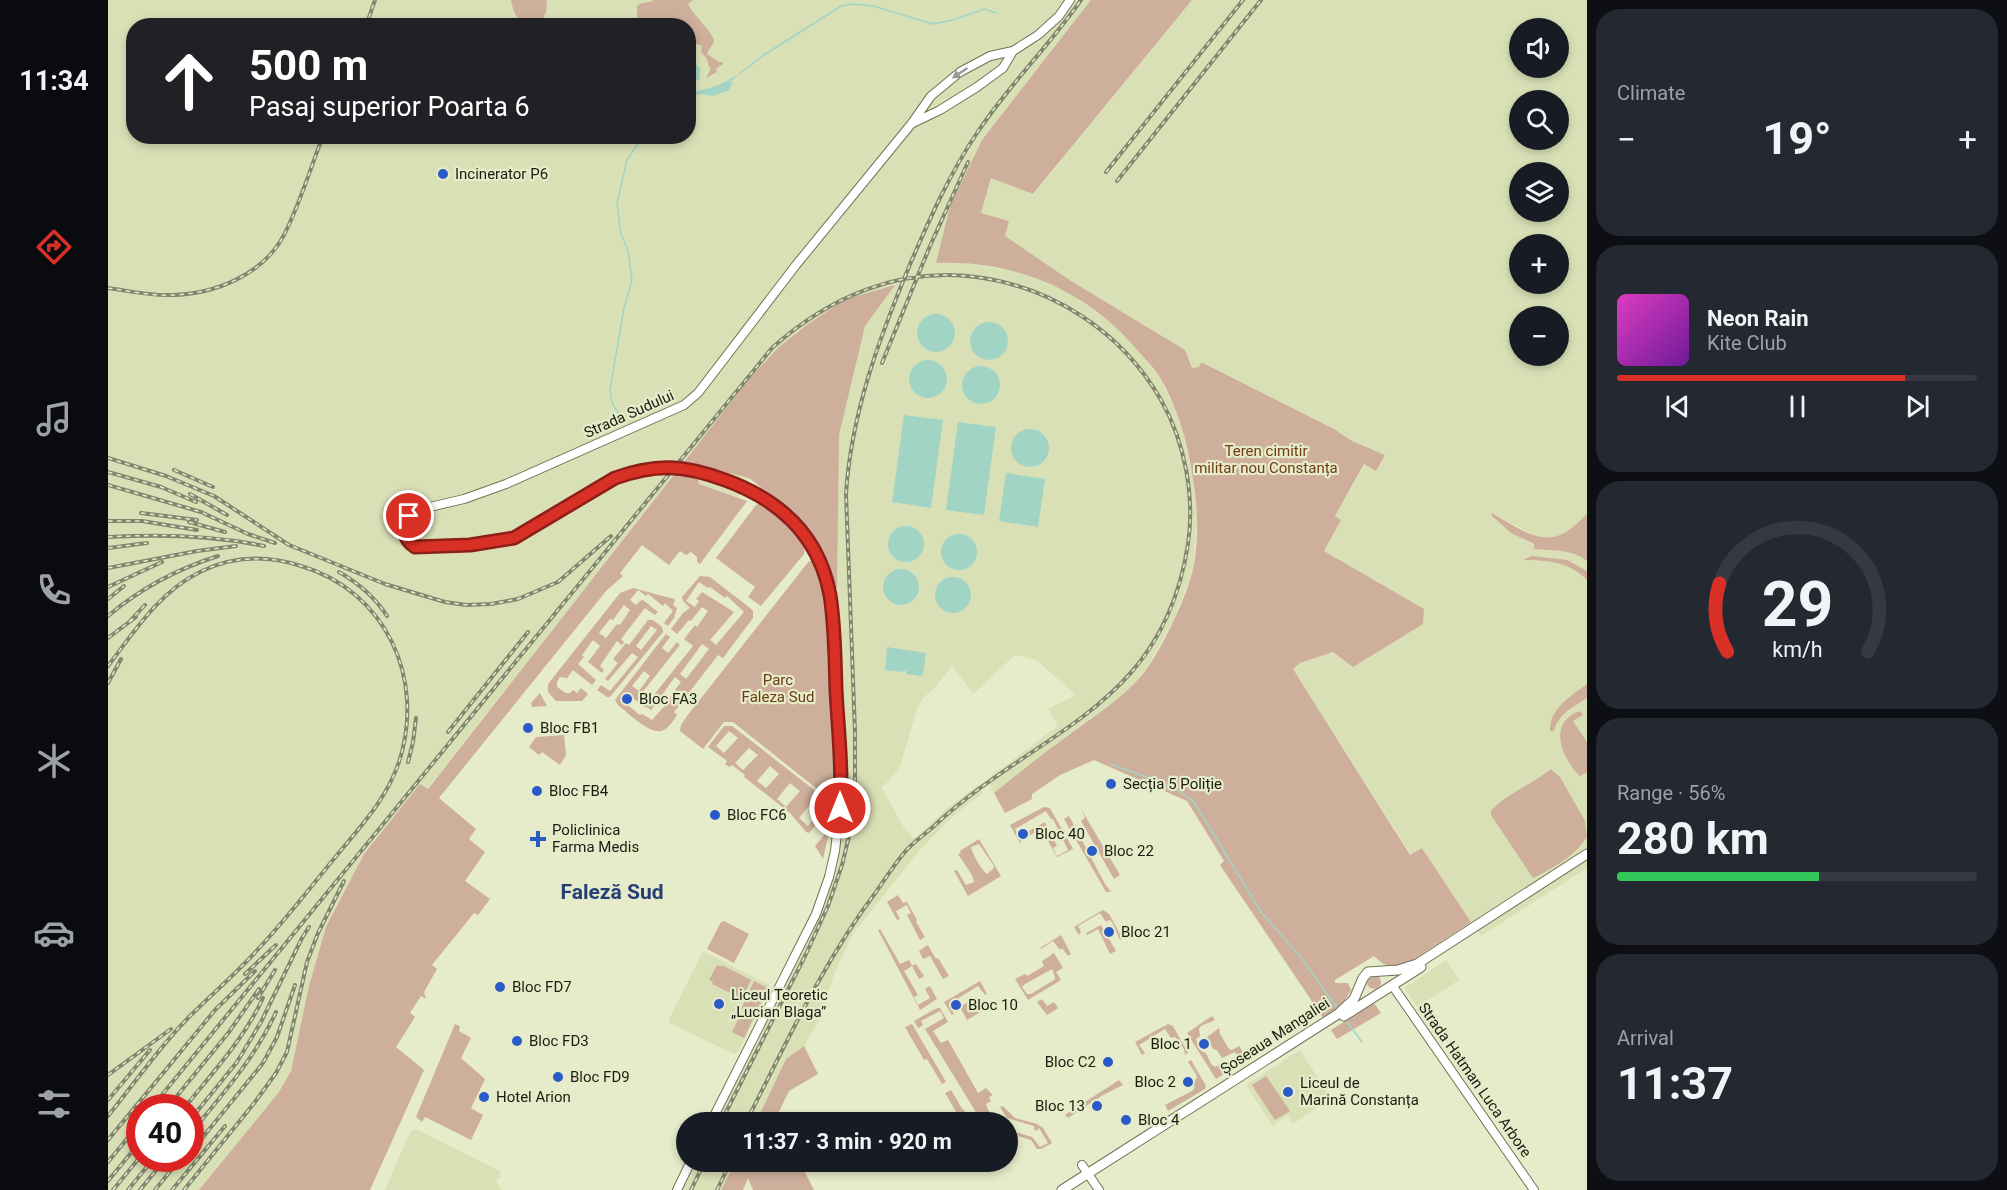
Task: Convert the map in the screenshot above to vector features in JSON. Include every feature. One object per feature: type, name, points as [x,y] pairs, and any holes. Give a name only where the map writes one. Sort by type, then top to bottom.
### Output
[{"type":"main road","points":[[1377,995],[1365,989],[1363,978],[1368,972],[1398,970],[1421,962],[1587,854]]},
{"type":"main road","name":"Șoseaua Mangaliei","points":[[1062,1190],[1090,1175],[1377,995],[1587,860]]},
{"type":"main road","points":[[1379,971],[1392,985]]},
{"type":"main road","name":"Șoseaua Mangaliei","points":[[1070,1190],[1338,1014],[1354,999],[1363,978]]},
{"type":"street","name":"Strada Sudului","points":[[716,1112],[816,914],[835,851],[841,798],[833,617],[824,572],[813,549],[786,513],[772,502],[746,488],[696,470],[661,467],[632,472],[615,478],[514,538],[470,545],[415,547],[406,539],[405,524],[409,516],[417,510],[464,499],[498,487],[684,405],[698,393],[796,264],[912,123],[931,96],[960,72],[990,56],[1013,51],[1038,35],[1059,16],[1070,0]]},
{"type":"street","name":"Strada Sudului","points":[[912,123],[940,110],[977,87],[1003,68],[1013,51]]},
{"type":"street","name":"Strada Hatman Luca Arbore","points":[[1392,985],[1534,1190]]},
{"type":"street","points":[[1082,1165],[1099,1190]]},
{"type":"street","points":[[676,1190],[685,1172]]},
{"type":"shaded area","points":[[108,0],[1064,0],[1054,14],[1029,35],[1038,44],[1074,0],[1092,0],[982,140],[950,206],[936,263],[960,262],[1024,273],[1073,295],[1121,330],[1158,375],[1179,417],[1189,447],[1198,509],[1193,569],[1175,618],[1148,666],[1128,692],[994,793],[987,779],[1058,726],[1048,709],[1076,695],[1036,660],[1015,655],[973,694],[952,666],[918,706],[899,769],[882,788],[903,826],[914,839],[946,809],[978,785],[982,793],[952,817],[919,851],[853,934],[836,969],[819,1021],[804,1046],[786,1059],[761,1112],[720,1112],[819,915],[829,891],[842,833],[844,820],[839,627],[832,589],[837,588],[837,473],[839,435],[864,328],[749,478],[738,498],[699,484],[677,472],[427,789],[304,1012],[291,1071],[279,1092],[200,1190],[108,1190]]},
{"type":"shaded area","points":[[1192,0],[1587,0],[1587,514],[1567,531],[1556,537],[1544,538],[1535,536],[1493,513],[1511,533],[1534,545],[1534,549],[1567,552],[1581,556],[1587,561],[1587,868],[1481,936],[1422,848],[1411,855],[1293,669],[1300,663],[1333,652],[1424,609],[1324,551],[1341,520],[1335,516],[1365,464],[1376,471],[1385,455],[1352,441],[1334,429],[1201,362],[1199,367],[1191,368],[1005,236],[1009,221],[981,213],[991,178],[1034,194]]},
{"type":"shaded area","name":"Liceul Teoretic „Lucian Blaga”","points":[[704,952],[769,985],[770,988],[738,1052],[734,1054],[670,1023],[669,1019]]},
{"type":"shaded area","points":[[1446,960],[1459,980],[1417,1007],[1404,988]]},
{"type":"shaded area","name":"Liceul de Marină Constanța","points":[[1300,1050],[1331,1098],[1293,1124],[1287,1115],[1273,1126],[1246,1085]]},
{"type":"shaded area","points":[[416,1129],[500,1171],[501,1177],[496,1181],[502,1190],[385,1190],[410,1132]]},
{"type":"shaded area","points":[[689,1172],[730,1172],[721,1190],[680,1190]]},
{"type":"green space","points":[[511,0],[547,0],[544,18],[518,18]]},
{"type":"green space","points":[[654,0],[693,0],[688,4],[714,41],[707,54],[723,62],[716,69],[717,72],[706,78],[711,68],[701,52],[702,46],[696,45],[696,18],[637,18],[637,6]]},
{"type":"green space","name":"Teren cimitir militar nou Constanța","points":[[1091,0],[1192,0],[1033,194],[991,178],[981,213],[1009,221],[1005,236],[1071,281],[1185,350],[1192,368],[1199,367],[1201,362],[1334,429],[1352,441],[1385,455],[1376,471],[1364,464],[1335,516],[1341,520],[1324,551],[1424,609],[1423,624],[1353,667],[1333,652],[1300,663],[1293,669],[1410,855],[1422,848],[1471,922],[1402,967],[1387,965],[1374,956],[1335,980],[1335,983],[1348,983],[1351,990],[1342,1005],[1324,1019],[1220,865],[1224,861],[1187,801],[1094,760],[1060,775],[1032,794],[1032,799],[1005,813],[994,793],[1110,705],[1140,678],[1161,646],[1174,620],[1186,592],[1195,558],[1197,512],[1188,452],[1172,400],[1150,364],[1119,330],[1097,312],[1048,283],[1022,273],[994,267],[965,263],[936,263],[950,206],[982,140]]},
{"type":"green space","points":[[895,285],[865,326],[839,435],[837,588],[832,589],[825,563],[817,546],[782,504],[749,478],[684,462],[749,379],[779,347],[808,324],[846,299]]},
{"type":"green space","points":[[677,471],[697,473],[699,484],[747,501],[700,564],[691,552],[686,555],[680,551],[669,565],[642,545],[620,573],[623,576],[606,591],[439,798],[476,829],[469,839],[485,852],[465,881],[490,899],[478,915],[474,913],[432,965],[437,969],[424,992],[426,999],[421,996],[410,1013],[415,1017],[396,1047],[424,1070],[370,1190],[199,1190],[279,1092],[291,1071],[309,986],[326,927],[364,854],[420,784],[428,789]]},
{"type":"green space","points":[[762,503],[775,510],[790,524],[801,540],[804,554],[761,606],[748,597],[755,587],[716,558],[756,505]]},
{"type":"green space","points":[[1492,513],[1523,531],[1541,537],[1557,536],[1565,532],[1587,514],[1587,561],[1568,552],[1534,549],[1534,544],[1511,533],[1491,515]]},
{"type":"green space","points":[[1532,556],[1567,560],[1587,571],[1587,580],[1573,569],[1558,563],[1523,560]]},
{"type":"green space","name":"Parc Faleza Sud","points":[[809,561],[814,562],[821,573],[826,593],[836,804],[733,722],[724,722],[703,749],[680,731],[687,716]]},
{"type":"green space","points":[[700,576],[710,577],[750,608],[753,611],[753,618],[723,658],[718,655],[674,712],[677,715],[670,725],[664,730],[653,730],[634,718],[615,700],[666,634],[670,637],[662,648],[668,653],[677,642],[680,645],[641,694],[649,701],[693,646],[684,639],[695,625],[697,627],[708,611],[702,607],[677,634],[671,629],[683,613],[690,608],[682,597]],"holes":[[[699,582],[725,598],[727,596],[744,612],[716,645],[710,640],[734,612],[702,592],[696,599],[699,601],[695,607],[686,601]],[[702,644],[709,649],[686,679],[680,674]],[[644,671],[650,676],[639,691],[632,686]],[[675,677],[681,682],[670,697],[671,699],[652,720],[640,715],[620,699],[626,693],[651,710]]]},
{"type":"green space","points":[[633,588],[674,599],[673,605],[677,608],[674,618],[668,626],[664,623],[673,611],[665,603],[663,606],[648,594],[646,596],[638,590],[630,600],[636,605],[643,600],[658,612],[655,615],[645,608],[621,639],[624,642],[622,645],[617,641],[600,666],[604,670],[602,673],[588,662],[600,646],[593,640],[578,664],[596,680],[592,685],[573,670],[567,678],[560,677],[557,682],[557,687],[566,693],[573,690],[577,693],[581,688],[588,694],[582,701],[556,701],[548,692],[548,684],[620,593]],"holes":[[[624,605],[630,610],[620,625],[617,624],[606,638],[599,633]]]},
{"type":"green space","points":[[648,620],[653,620],[662,627],[663,632],[610,697],[607,697],[597,690],[601,685],[610,691],[638,657],[632,653],[608,681],[605,679],[618,663],[613,659],[626,643],[629,645]],"holes":[[[651,626],[657,630],[641,650],[636,646]]]},
{"type":"green space","points":[[1587,684],[1587,698],[1567,712],[1559,720],[1554,731],[1550,731],[1553,716],[1557,710],[1568,698]]},
{"type":"green space","points":[[540,693],[547,706],[532,707],[531,703]]},
{"type":"green space","points":[[1580,711],[1583,715],[1573,721],[1587,742],[1587,772],[1580,776],[1567,760],[1560,741],[1560,732],[1563,723]]},
{"type":"green space","points":[[724,726],[732,726],[836,807],[835,816],[826,813],[809,833],[806,832],[790,813],[732,765],[729,767],[725,764],[727,761],[708,747]],"holes":[[[729,731],[738,738],[724,753],[716,746]],[[749,748],[758,755],[743,770],[735,763]],[[770,766],[779,774],[766,788],[757,781]],[[790,783],[800,791],[786,807],[777,799]],[[813,801],[822,809],[808,826],[799,818]]]},
{"type":"green space","points":[[564,735],[566,755],[560,765],[542,752],[539,755],[529,747],[536,737]]},
{"type":"green space","points":[[1551,769],[1560,777],[1585,821],[1587,837],[1570,856],[1533,878],[1491,815],[1491,811],[1503,800]]},
{"type":"green space","points":[[1044,807],[1050,808],[1073,849],[1057,857],[1048,841],[1051,839],[1044,827],[1029,836],[1027,832],[1045,822],[1057,846],[1053,848],[1057,856],[1068,850],[1053,819],[1046,811],[1015,829],[1022,841],[1020,843],[1010,825]]},
{"type":"green space","points":[[1081,809],[1120,875],[1114,879],[1081,821],[1085,818]]},
{"type":"green space","points":[[1069,816],[1111,892],[1106,892],[1064,819]]},
{"type":"green space","points":[[830,828],[823,859],[815,846]]},
{"type":"green space","points":[[979,839],[1001,876],[968,896],[954,871],[957,870],[966,885],[974,882],[958,854],[961,853],[960,851]],"holes":[[[979,844],[994,866],[987,874],[971,847]]]},
{"type":"green space","points":[[898,895],[903,903],[907,902],[917,920],[925,937],[920,940],[907,915],[911,913],[907,905],[896,911],[900,919],[897,920],[887,902]]},
{"type":"green space","points":[[1103,910],[1109,914],[1122,938],[1120,940],[1112,922],[1109,920],[1106,922],[1100,913],[1078,926],[1081,932],[1079,935],[1074,927]]},
{"type":"green space","points":[[724,921],[749,934],[734,963],[707,949],[721,922]]},
{"type":"green space","points":[[1101,925],[1116,951],[1110,954],[1098,929],[1087,935],[1086,933]]},
{"type":"green space","points":[[880,929],[900,964],[909,960],[912,966],[904,971],[918,995],[914,997],[918,1005],[930,998],[925,989],[930,986],[937,999],[920,1010],[878,930]]},
{"type":"green space","points":[[1061,935],[1071,954],[1068,956],[1053,941],[1040,948]]},
{"type":"green space","points":[[928,945],[949,976],[943,979],[930,956],[923,959],[919,951]]},
{"type":"green space","points":[[1054,953],[1063,968],[1056,972],[1061,980],[1028,1000],[1015,979],[1025,974],[1027,976],[1044,966],[1042,961]],"holes":[[[1052,969],[1054,980],[1031,994],[1027,994],[1022,987]]]},
{"type":"green space","points":[[916,964],[924,976],[919,979],[912,966]]},
{"type":"green space","points":[[717,965],[721,967],[722,965],[751,980],[742,999],[712,984],[713,982],[709,980]]},
{"type":"green space","points":[[1374,975],[1379,977],[1381,982],[1379,987],[1374,989],[1369,987],[1367,982],[1369,977]]},
{"type":"green space","points":[[754,981],[768,988],[755,1016],[741,1009]]},
{"type":"green space","points":[[980,981],[987,994],[985,995],[978,986],[949,1004],[954,1014],[952,1015],[944,1002]]},
{"type":"green space","points":[[976,997],[984,1010],[967,1020],[960,1007]]},
{"type":"green space","points":[[1042,999],[1047,1006],[1054,1002],[1058,1008],[1047,1015],[1037,1002]]},
{"type":"green space","points":[[1374,1003],[1381,1013],[1337,1039],[1331,1030]]},
{"type":"green space","points":[[940,1008],[948,1022],[933,1031],[941,1043],[948,1040],[978,1093],[986,1088],[993,1095],[989,1097],[991,1101],[986,1104],[990,1112],[976,1112],[925,1029],[944,1018],[940,1011],[921,1021],[923,1025],[918,1028],[914,1021]]},
{"type":"green space","points":[[741,1013],[753,1019],[744,1038],[732,1032]]},
{"type":"green space","points":[[1212,1016],[1215,1020],[1201,1026],[1200,1036],[1196,1039],[1201,1051],[1206,1053],[1211,1064],[1215,1067],[1219,1065],[1229,1069],[1240,1060],[1235,1052],[1222,1058],[1217,1050],[1213,1049],[1207,1037],[1219,1028],[1229,1049],[1232,1050],[1239,1046],[1248,1059],[1216,1079],[1187,1033]]},
{"type":"green space","points":[[455,1024],[460,1026],[459,1031],[471,1038],[461,1058],[485,1079],[471,1108],[483,1115],[471,1140],[425,1117],[422,1122],[416,1117]]},
{"type":"green space","points":[[912,1024],[946,1082],[942,1084],[927,1059],[924,1060],[905,1027]]},
{"type":"green space","points":[[1168,1024],[1173,1026],[1188,1053],[1185,1055],[1184,1049],[1175,1037],[1171,1038],[1165,1029],[1139,1045],[1145,1053],[1142,1055],[1135,1042]]},
{"type":"green space","points":[[804,1046],[818,1074],[789,1091],[779,1112],[761,1112],[786,1059]]},
{"type":"green space","points":[[1191,1060],[1206,1086],[1205,1089],[1168,1111],[1165,1105],[1195,1088],[1192,1084],[1197,1078],[1188,1062]]},
{"type":"green space","points":[[1266,1076],[1290,1111],[1275,1120],[1252,1085]]},
{"type":"green space","points":[[1119,1080],[1123,1085],[1068,1118],[1065,1115]]},
{"type":"green space","points":[[951,1090],[965,1112],[956,1112],[945,1093]]},
{"type":"green space","points":[[1003,1106],[1009,1112],[1003,1112],[1000,1107]]},
{"type":"green space","points":[[1018,1119],[1043,1128],[1052,1143],[1037,1149],[1031,1140],[1018,1136],[1018,1133],[1032,1137],[1040,1147],[1048,1143],[1039,1128],[1037,1131],[1034,1126],[1018,1121]]},
{"type":"green space","points":[[730,1172],[805,1172],[814,1190],[753,1190],[748,1178],[743,1190],[721,1190]]},
{"type":"water","points":[[696,64],[700,69],[699,80],[696,81]]},
{"type":"water","points":[[739,74],[729,83],[733,82],[729,90],[713,96],[696,95],[696,91]]},
{"type":"water","points":[[936,314],[949,320],[955,333],[949,346],[936,352],[923,346],[917,333],[923,320]]},
{"type":"water","points":[[989,322],[1002,328],[1008,341],[1002,354],[989,360],[976,354],[970,341],[976,328]]},
{"type":"water","points":[[928,360],[941,366],[947,379],[941,392],[928,398],[915,392],[909,379],[915,366]]},
{"type":"water","points":[[981,366],[994,372],[1000,385],[994,398],[981,404],[968,398],[962,385],[968,372]]},
{"type":"water","points":[[904,415],[943,420],[931,508],[892,502]]},
{"type":"water","points":[[958,422],[996,427],[984,515],[946,510]]},
{"type":"water","points":[[1030,429],[1043,435],[1049,448],[1043,461],[1030,467],[1017,461],[1011,448],[1017,435]]},
{"type":"water","points":[[1006,473],[1045,479],[1038,527],[999,521]]},
{"type":"water","points":[[906,526],[919,531],[924,544],[919,557],[906,562],[893,557],[888,544],[893,531]]},
{"type":"water","points":[[959,534],[972,539],[977,552],[972,565],[959,570],[946,565],[941,552],[946,539]]},
{"type":"water","points":[[901,569],[914,574],[919,587],[914,600],[901,605],[888,600],[883,587],[888,574]]},
{"type":"water","points":[[953,577],[966,582],[971,595],[966,608],[953,613],[940,608],[935,595],[940,582]]},
{"type":"water","points":[[887,647],[926,653],[923,674],[921,676],[906,674],[906,671],[885,670]]},
{"type":"waterway","points":[[739,74],[764,55],[841,6],[853,4],[873,6],[933,24],[953,20],[984,9],[996,13]]},
{"type":"waterway","points":[[621,417],[612,403],[610,390],[624,308],[632,280],[628,250],[621,234],[617,203],[627,160],[638,144]]},
{"type":"waterway","points":[[1111,764],[1167,785],[1194,802],[1261,912],[1300,956],[1337,1008]]},
{"type":"waterway","points":[[1347,1022],[1362,1042]]},
{"type":"railway","points":[[369,18],[375,0]]},
{"type":"railway","points":[[726,1112],[828,906],[850,832],[855,788],[855,732],[846,494],[854,434],[869,375],[888,318],[911,262],[958,164],[989,116],[1081,0]]},
{"type":"railway","points":[[1106,172],[1243,0]]},
{"type":"railway","points":[[1117,181],[1261,0]]},
{"type":"railway","points":[[108,288],[156,295],[188,294],[221,286],[251,271],[264,261],[284,235],[320,144]]},
{"type":"railway","points":[[882,363],[930,246],[968,162]]},
{"type":"railway","points":[[163,1094],[772,348],[794,330],[841,300],[892,282],[947,275],[1004,282],[1032,291],[1058,302],[1106,334],[1145,376],[1169,416],[1182,452],[1190,508],[1188,544],[1174,600],[1152,644],[1124,680],[1091,710],[974,793],[914,842],[904,853],[839,946],[751,1112]]},
{"type":"railway","points":[[108,458],[166,476],[214,496],[289,545],[385,584],[445,602],[466,605],[491,604],[518,599],[558,582],[611,536]]},
{"type":"railway","points":[[174,470],[213,487]]},
{"type":"railway","points":[[108,472],[161,487],[196,502]]},
{"type":"railway","points":[[108,485],[201,512],[248,534],[275,543]]},
{"type":"railway","points":[[190,494],[227,515]]},
{"type":"railway","points":[[141,513],[197,520]]},
{"type":"railway","points":[[108,521],[142,521],[197,530]]},
{"type":"railway","points":[[189,522],[225,532]]},
{"type":"railway","points":[[108,537],[186,536],[264,546]]},
{"type":"railway","points":[[108,548],[147,543]]},
{"type":"railway","points":[[108,568],[236,546]]},
{"type":"railway","points":[[108,616],[160,580],[218,556]]},
{"type":"railway","points":[[108,666],[148,614],[185,580],[212,567],[237,560],[275,560],[301,566],[331,578],[356,596],[376,617],[392,642],[402,670],[407,700],[406,731],[399,762],[379,802],[270,936],[167,1040],[108,1116]]},
{"type":"railway","points":[[108,587],[162,562]]},
{"type":"railway","points":[[339,572],[366,591],[387,616]]},
{"type":"railway","points":[[108,599],[124,586]]},
{"type":"railway","points":[[129,622],[145,605]]},
{"type":"railway","points":[[108,638],[136,617]]},
{"type":"railway","points":[[448,732],[528,632]]},
{"type":"railway","points":[[108,683],[121,659]]},
{"type":"railway","points":[[408,762],[416,718]]},
{"type":"railway","points":[[184,1190],[255,1102],[276,1073],[287,1052],[307,962],[318,933],[344,881]]},
{"type":"railway","points":[[204,1103],[237,1062],[261,1022],[309,927]]},
{"type":"railway","points":[[245,974],[276,945]]},
{"type":"railway","points":[[258,998],[275,970]]},
{"type":"railway","points":[[108,1140],[215,1010],[255,971]]},
{"type":"railway","points":[[204,1136],[263,1063],[277,1037],[295,985]]},
{"type":"railway","points":[[179,1094],[229,1032],[259,989]]},
{"type":"railway","points":[[196,1094],[247,1027],[263,998]]},
{"type":"railway","points":[[204,1117],[248,1061],[276,1012]]},
{"type":"railway","points":[[108,1075],[171,1029]]},
{"type":"railway","points":[[108,1100],[150,1050]]},
{"type":"railway","points":[[172,1190],[225,1126]]},
{"type":"railway","points":[[108,1162],[126,1140]]},
{"type":"railway","points":[[108,1181],[126,1159]]},
{"type":"railway","points":[[113,1190],[128,1172]]},
{"type":"railway","points":[[128,1190],[143,1172]]},
{"type":"railway","points":[[140,1190],[155,1172]]},
{"type":"railway","points":[[155,1190],[170,1172]]},
{"type":"railway","points":[[691,1190],[700,1172]]},
{"type":"railway","points":[[717,1190],[726,1172]]},
{"type":"place","name":"Incinerator P6","points":[[443,174]]},
{"type":"place","name":"Bloc FA3","points":[[627,699]]},
{"type":"place","name":"Bloc FB1","points":[[528,728]]},
{"type":"place","name":"Secția 5 Poliție","points":[[1111,784]]},
{"type":"place","name":"Bloc FB4","points":[[537,791]]},
{"type":"place","name":"Bloc FC6","points":[[715,815]]},
{"type":"place","name":"Bloc 40","points":[[1023,834]]},
{"type":"place","name":"Policlinica Farma Medis","points":[[538,839]]},
{"type":"place","name":"Bloc 22","points":[[1092,851]]},
{"type":"place","name":"Bloc 21","points":[[1109,932]]},
{"type":"place","name":"Bloc FD7","points":[[500,987]]},
{"type":"place","name":"Liceul Teoretic „Lucian Blaga”","points":[[719,1004]]},
{"type":"place","name":"Bloc 10","points":[[956,1005]]},
{"type":"place","name":"Bloc FD3","points":[[517,1041]]},
{"type":"place","name":"Bloc 1","points":[[1204,1044]]},
{"type":"place","name":"Bloc C2","points":[[1108,1062]]},
{"type":"place","name":"Bloc FD9","points":[[558,1077]]},
{"type":"place","name":"Bloc 2","points":[[1188,1082]]},
{"type":"place","name":"Liceul de Marină Constanța","points":[[1288,1092]]},
{"type":"place","name":"Hotel Arion","points":[[484,1097]]},
{"type":"place","name":"Bloc 13","points":[[1097,1106]]},
{"type":"place","name":"Bloc 4","points":[[1126,1120]]},
{"type":"district","name":"Faleză Sud","points":[[612,892]]},
{"type":"route","points":[[409,516],[404,530],[406,539],[415,547],[470,545],[514,538],[615,478],[632,472],[661,467],[696,470],[746,488],[772,502],[786,513],[813,549],[824,572],[830,593],[833,617],[840,808]]}]
